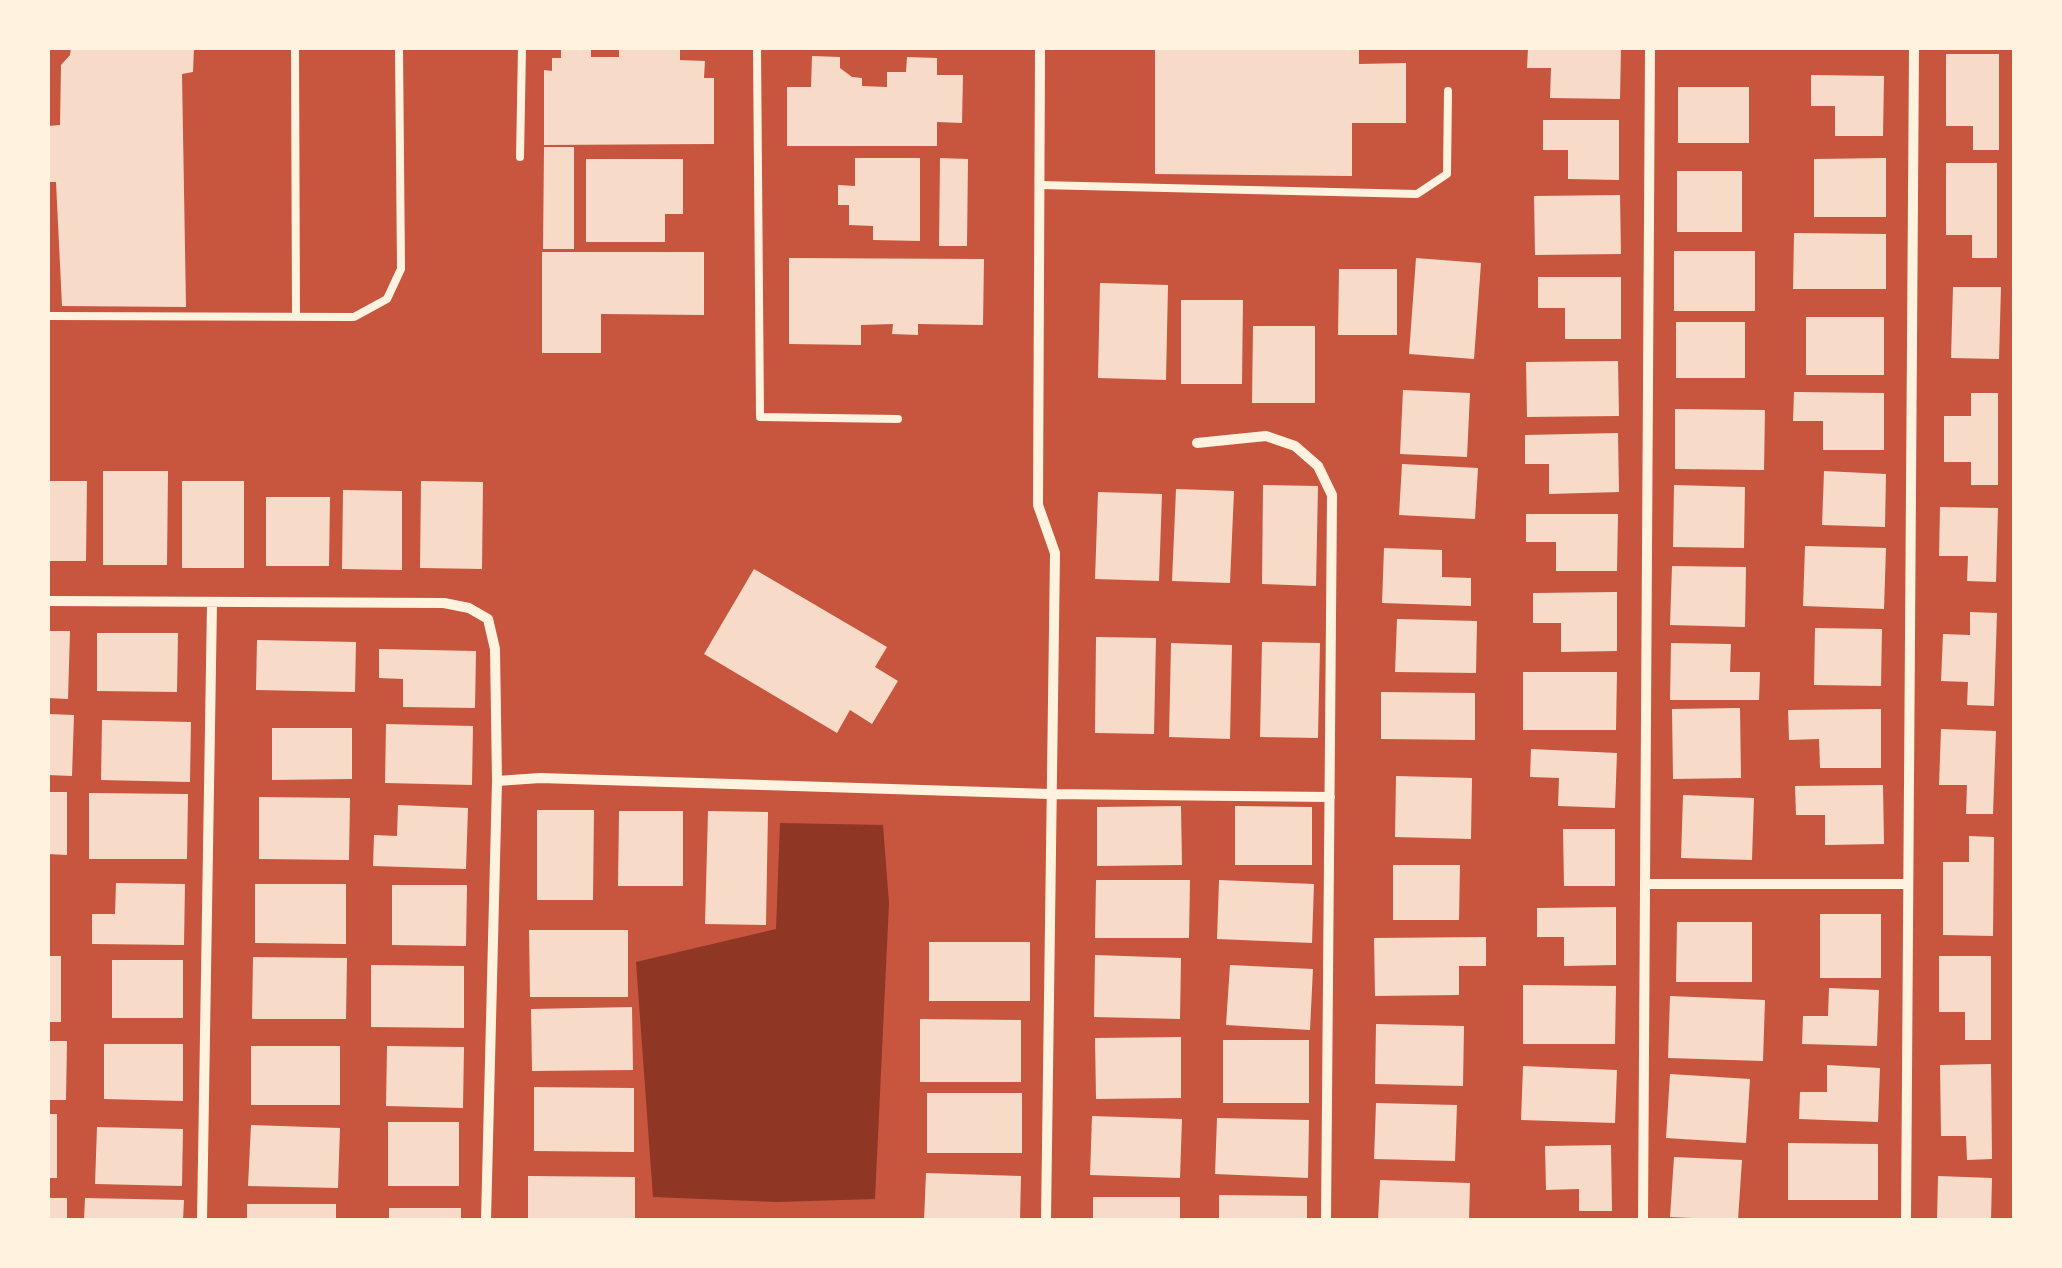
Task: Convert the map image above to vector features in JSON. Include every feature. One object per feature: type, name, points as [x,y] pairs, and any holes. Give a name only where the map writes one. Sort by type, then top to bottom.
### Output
[{"type":"street","points":[[1040,48],[1038,505],[1055,554],[1046,1220]]},
{"type":"street","points":[[1643,1220],[1650,48]]},
{"type":"street","points":[[1906,1220],[1914,48]]},
{"type":"street","points":[[1197,443],[1266,436],[1295,446],[1318,466],[1332,495],[1326,1220]]},
{"type":"street","points":[[48,601],[444,602],[469,608],[488,619],[495,649],[497,781],[486,1220]]},
{"type":"street","points":[[202,1220],[212,602]]},
{"type":"street","points":[[497,781],[540,778],[1050,794],[1330,796]]},
{"type":"street","points":[[1645,884],[1908,884]]},
{"type":"lane","points":[[294,48],[296,317]]},
{"type":"lane","points":[[48,316],[354,317],[387,299],[401,269],[398,48]]},
{"type":"lane","points":[[520,157],[522,48]]},
{"type":"lane","points":[[757,48],[760,417],[898,419]]},
{"type":"lane","points":[[1040,186],[1417,194],[1447,174],[1448,90]]},
{"type":"shaded area","points":[[780,823],[883,825],[889,903],[875,1199],[777,1202],[653,1197],[636,962],[776,929]]},
{"type":"building","points":[[71,48],[194,48],[193,72],[182,74],[186,307],[62,306],[56,182],[48,182],[48,126],[60,125],[61,65]]},
{"type":"building","points":[[561,48],[591,49],[591,57],[619,57],[619,48],[680,49],[680,60],[705,61],[704,78],[714,78],[714,144],[544,145],[544,70],[552,71],[552,58],[561,58]]},
{"type":"building","points":[[1155,48],[1359,48],[1359,64],[1406,63],[1406,123],[1352,123],[1352,176],[1155,174]]},
{"type":"building","points":[[1528,48],[1621,48],[1620,99],[1550,98],[1551,68],[1527,68]]},
{"type":"building","points":[[1946,54],[1999,54],[1999,150],[1973,150],[1973,126],[1946,126]]},
{"type":"building","points":[[812,56],[840,57],[840,68],[852,77],[862,78],[862,86],[887,87],[887,72],[906,72],[907,57],[937,58],[937,75],[963,75],[962,123],[937,122],[937,146],[787,146],[787,87],[811,87]]},
{"type":"building","points":[[1811,75],[1884,76],[1883,136],[1835,136],[1835,106],[1811,106]]},
{"type":"building","points":[[1678,87],[1749,87],[1749,143],[1678,143]]},
{"type":"building","points":[[1543,120],[1619,120],[1619,180],[1568,179],[1568,150],[1543,150]]},
{"type":"building","points":[[544,147],[574,147],[574,249],[543,249]]},
{"type":"building","points":[[855,158],[920,158],[920,241],[873,240],[873,226],[849,225],[849,205],[838,205],[838,185],[855,186]]},
{"type":"building","points":[[940,158],[968,159],[967,246],[939,246]]},
{"type":"building","points":[[1886,158],[1886,217],[1814,217],[1814,159]]},
{"type":"building","points":[[586,159],[683,159],[683,214],[665,214],[665,242],[586,242]]},
{"type":"building","points":[[1946,163],[1997,163],[1997,258],[1972,258],[1972,235],[1946,235]]},
{"type":"building","points":[[1677,171],[1742,171],[1742,232],[1677,232]]},
{"type":"building","points":[[1620,195],[1621,254],[1535,255],[1534,196]]},
{"type":"building","points":[[1794,233],[1886,234],[1886,289],[1793,289]]},
{"type":"building","points":[[1674,251],[1755,251],[1755,311],[1674,311]]},
{"type":"building","points":[[542,252],[704,252],[704,315],[601,314],[601,353],[542,353]]},
{"type":"building","points":[[789,258],[984,259],[983,325],[918,324],[918,335],[892,334],[893,324],[861,325],[861,345],[789,344]]},
{"type":"building","points":[[1416,258],[1481,263],[1474,359],[1409,354]]},
{"type":"building","points":[[1339,269],[1397,269],[1397,335],[1338,335]]},
{"type":"building","points":[[1538,277],[1621,277],[1621,339],[1565,339],[1565,308],[1538,308]]},
{"type":"building","points":[[1100,283],[1168,285],[1166,380],[1098,378]]},
{"type":"building","points":[[1953,287],[2001,287],[1999,359],[1951,358]]},
{"type":"building","points":[[1181,300],[1243,300],[1242,384],[1181,384]]},
{"type":"building","points":[[1806,317],[1884,317],[1884,375],[1806,375]]},
{"type":"building","points":[[1676,322],[1745,322],[1745,378],[1676,378]]},
{"type":"building","points":[[1253,326],[1315,326],[1315,403],[1252,403]]},
{"type":"building","points":[[1618,361],[1619,416],[1527,417],[1526,362]]},
{"type":"building","points":[[1403,390],[1470,393],[1467,457],[1400,454]]},
{"type":"building","points":[[1794,392],[1884,393],[1884,450],[1823,450],[1823,421],[1793,421]]},
{"type":"building","points":[[1971,393],[1998,393],[1998,485],[1971,485],[1971,462],[1944,462],[1944,416],[1971,416]]},
{"type":"building","points":[[1675,409],[1765,410],[1764,470],[1675,469]]},
{"type":"building","points":[[1618,433],[1619,492],[1549,494],[1549,464],[1525,464],[1525,435]]},
{"type":"building","points":[[1402,464],[1478,468],[1475,519],[1399,515]]},
{"type":"building","points":[[103,471],[168,471],[167,565],[103,565]]},
{"type":"building","points":[[1824,471],[1886,474],[1885,527],[1822,525]]},
{"type":"building","points":[[48,481],[87,481],[86,561],[48,561]]},
{"type":"building","points":[[182,481],[244,481],[244,568],[182,568]]},
{"type":"building","points":[[421,481],[483,482],[482,569],[420,568]]},
{"type":"building","points":[[1263,485],[1318,486],[1316,586],[1262,584]]},
{"type":"building","points":[[1674,485],[1745,487],[1744,548],[1673,547]]},
{"type":"building","points":[[1176,489],[1234,491],[1230,583],[1172,581]]},
{"type":"building","points":[[343,490],[402,491],[402,570],[342,569]]},
{"type":"building","points":[[1098,492],[1162,494],[1159,581],[1095,579]]},
{"type":"building","points":[[266,497],[330,497],[329,566],[266,566]]},
{"type":"building","points":[[1940,507],[1998,508],[1996,582],[1967,581],[1968,556],[1939,556]]},
{"type":"building","points":[[1526,514],[1618,514],[1617,571],[1556,571],[1556,542],[1526,542]]},
{"type":"building","points":[[1805,546],[1886,548],[1884,609],[1803,606]]},
{"type":"building","points":[[1384,548],[1442,550],[1442,577],[1471,578],[1471,606],[1382,603]]},
{"type":"building","points":[[1672,566],[1746,567],[1745,627],[1670,625]]},
{"type":"building","points":[[754,569],[887,647],[875,667],[898,681],[872,724],[850,710],[837,733],[704,654]]},
{"type":"building","points":[[1617,592],[1617,651],[1561,652],[1561,623],[1533,623],[1533,593]]},
{"type":"building","points":[[1970,612],[1997,613],[1994,706],[1967,705],[1968,682],[1941,681],[1943,634],[1970,635]]},
{"type":"building","points":[[1397,619],[1477,621],[1476,673],[1395,672]]},
{"type":"building","points":[[1815,628],[1882,629],[1881,686],[1814,685]]},
{"type":"building","points":[[48,631],[70,631],[68,699],[48,698]]},
{"type":"building","points":[[97,633],[178,633],[177,692],[97,691]]},
{"type":"building","points":[[1096,637],[1156,638],[1154,734],[1095,733]]},
{"type":"building","points":[[257,640],[356,642],[355,692],[256,690]]},
{"type":"building","points":[[1262,642],[1320,643],[1318,738],[1260,737]]},
{"type":"building","points":[[1171,643],[1232,645],[1230,739],[1169,737]]},
{"type":"building","points":[[1671,643],[1731,644],[1730,672],[1760,672],[1759,700],[1670,700]]},
{"type":"building","points":[[379,649],[476,651],[475,708],[403,707],[403,679],[379,678]]},
{"type":"building","points":[[1523,672],[1617,672],[1616,730],[1523,730]]},
{"type":"building","points":[[1381,692],[1475,693],[1475,740],[1381,739]]},
{"type":"building","points":[[1740,708],[1741,778],[1673,779],[1672,709]]},
{"type":"building","points":[[1881,709],[1881,768],[1820,768],[1819,739],[1789,740],[1788,710]]},
{"type":"building","points":[[48,714],[74,715],[72,776],[48,775]]},
{"type":"building","points":[[102,720],[191,722],[190,782],[101,780]]},
{"type":"building","points":[[386,724],[473,726],[472,785],[385,783]]},
{"type":"building","points":[[272,728],[352,728],[352,779],[272,780]]},
{"type":"building","points":[[1941,729],[1996,731],[1993,814],[1966,814],[1967,785],[1939,785]]},
{"type":"building","points":[[1531,749],[1617,753],[1615,808],[1558,806],[1559,778],[1530,777]]},
{"type":"building","points":[[1396,776],[1472,778],[1471,839],[1395,837]]},
{"type":"building","points":[[1883,785],[1884,844],[1825,845],[1825,815],[1796,815],[1795,786]]},
{"type":"building","points":[[48,792],[67,792],[67,855],[48,854]]},
{"type":"building","points":[[89,793],[188,794],[187,859],[89,859]]},
{"type":"building","points":[[1683,795],[1754,798],[1752,860],[1681,858]]},
{"type":"building","points":[[259,797],[350,798],[349,860],[259,859]]},
{"type":"building","points":[[398,805],[468,808],[466,869],[373,866],[374,835],[397,836]]},
{"type":"building","points":[[1181,806],[1182,865],[1097,866],[1097,807]]},
{"type":"building","points":[[1235,806],[1312,807],[1312,865],[1235,865]]},
{"type":"building","points":[[537,810],[594,810],[593,900],[537,900]]},
{"type":"building","points":[[619,811],[683,811],[683,886],[618,886]]},
{"type":"building","points":[[708,811],[768,812],[766,925],[705,924]]},
{"type":"building","points":[[1563,829],[1615,829],[1615,886],[1564,886]]},
{"type":"building","points":[[1969,836],[1994,837],[1993,936],[1943,935],[1943,862],[1969,862]]},
{"type":"building","points":[[1393,865],[1460,865],[1459,920],[1393,920]]},
{"type":"building","points":[[1096,880],[1190,880],[1189,938],[1095,938]]},
{"type":"building","points":[[1219,880],[1314,884],[1312,943],[1217,939]]},
{"type":"building","points":[[116,883],[185,884],[184,945],[92,944],[92,914],[115,914]]},
{"type":"building","points":[[255,884],[346,884],[346,944],[255,943]]},
{"type":"building","points":[[392,885],[467,885],[466,946],[392,945]]},
{"type":"building","points":[[1616,907],[1616,965],[1564,966],[1564,937],[1537,937],[1537,908]]},
{"type":"building","points":[[1820,914],[1881,914],[1881,978],[1820,978]]},
{"type":"building","points":[[1677,922],[1752,922],[1752,982],[1676,982]]},
{"type":"building","points":[[529,930],[628,930],[628,997],[530,997]]},
{"type":"building","points":[[1486,937],[1486,966],[1459,966],[1459,995],[1375,996],[1374,938]]},
{"type":"building","points":[[929,942],[1030,942],[1030,1001],[929,1001]]},
{"type":"building","points":[[1095,955],[1181,958],[1180,1019],[1094,1017]]},
{"type":"building","points":[[48,956],[61,956],[61,1022],[48,1022]]},
{"type":"building","points":[[1939,956],[1991,956],[1991,1040],[1965,1040],[1965,1012],[1939,1012]]},
{"type":"building","points":[[253,957],[347,958],[346,1019],[252,1019]]},
{"type":"building","points":[[112,960],[183,960],[183,1018],[112,1018]]},
{"type":"building","points":[[371,965],[464,966],[464,1028],[371,1027]]},
{"type":"building","points":[[1230,965],[1313,969],[1310,1030],[1226,1025]]},
{"type":"building","points":[[1523,985],[1616,986],[1615,1044],[1523,1044]]},
{"type":"building","points":[[1829,988],[1879,990],[1877,1046],[1802,1044],[1803,1016],[1828,1016]]},
{"type":"building","points":[[1670,996],[1765,1000],[1763,1061],[1668,1058]]},
{"type":"building","points":[[632,1007],[633,1070],[532,1071],[531,1009]]},
{"type":"building","points":[[920,1019],[1021,1020],[1021,1082],[920,1082]]},
{"type":"building","points":[[1376,1024],[1464,1026],[1463,1086],[1375,1084]]},
{"type":"building","points":[[1181,1037],[1181,1098],[1096,1099],[1095,1038]]},
{"type":"building","points":[[1223,1040],[1309,1040],[1309,1103],[1223,1103]]},
{"type":"building","points":[[48,1041],[67,1041],[66,1100],[48,1100]]},
{"type":"building","points":[[104,1044],[183,1044],[183,1101],[104,1099]]},
{"type":"building","points":[[251,1046],[340,1046],[340,1105],[251,1105]]},
{"type":"building","points":[[387,1046],[464,1047],[463,1108],[386,1106]]},
{"type":"building","points":[[1991,1064],[1992,1159],[1967,1160],[1966,1136],[1941,1136],[1940,1065]]},
{"type":"building","points":[[1827,1065],[1880,1068],[1878,1122],[1799,1119],[1800,1092],[1827,1092]]},
{"type":"building","points":[[1523,1066],[1617,1070],[1615,1123],[1521,1120]]},
{"type":"building","points":[[1670,1074],[1750,1079],[1746,1143],[1666,1138]]},
{"type":"building","points":[[534,1087],[634,1088],[634,1152],[534,1151]]},
{"type":"building","points":[[927,1093],[1022,1093],[1022,1153],[927,1153]]},
{"type":"building","points":[[1376,1103],[1457,1105],[1455,1161],[1374,1159]]},
{"type":"building","points":[[48,1114],[57,1114],[57,1178],[48,1178]]},
{"type":"building","points":[[1092,1116],[1182,1119],[1180,1178],[1090,1175]]},
{"type":"building","points":[[1217,1118],[1309,1120],[1308,1178],[1215,1174]]},
{"type":"building","points":[[388,1122],[459,1122],[459,1186],[388,1186]]},
{"type":"building","points":[[251,1125],[340,1128],[338,1188],[248,1186]]},
{"type":"building","points":[[97,1127],[183,1129],[182,1186],[95,1184]]},
{"type":"building","points":[[1788,1143],[1878,1144],[1878,1200],[1788,1200]]},
{"type":"building","points":[[1611,1145],[1612,1211],[1579,1211],[1579,1189],[1546,1190],[1545,1146]]},
{"type":"building","points":[[1674,1157],[1742,1160],[1738,1220],[1670,1217]]},
{"type":"building","points":[[926,1173],[1021,1176],[1020,1220],[924,1220]]},
{"type":"building","points":[[528,1176],[635,1177],[635,1220],[528,1220]]},
{"type":"building","points":[[1938,1176],[1992,1178],[1991,1220],[1937,1220]]},
{"type":"building","points":[[1380,1180],[1470,1183],[1469,1220],[1378,1220]]},
{"type":"building","points":[[1219,1195],[1307,1196],[1307,1220],[1219,1220]]},
{"type":"building","points":[[1093,1197],[1180,1197],[1180,1220],[1093,1220]]},
{"type":"building","points":[[48,1198],[67,1198],[67,1220],[48,1220]]},
{"type":"building","points":[[85,1198],[184,1200],[183,1220],[84,1220]]},
{"type":"building","points":[[247,1204],[336,1204],[336,1220],[247,1220]]},
{"type":"building","points":[[389,1208],[461,1208],[461,1220],[389,1220]]}]
